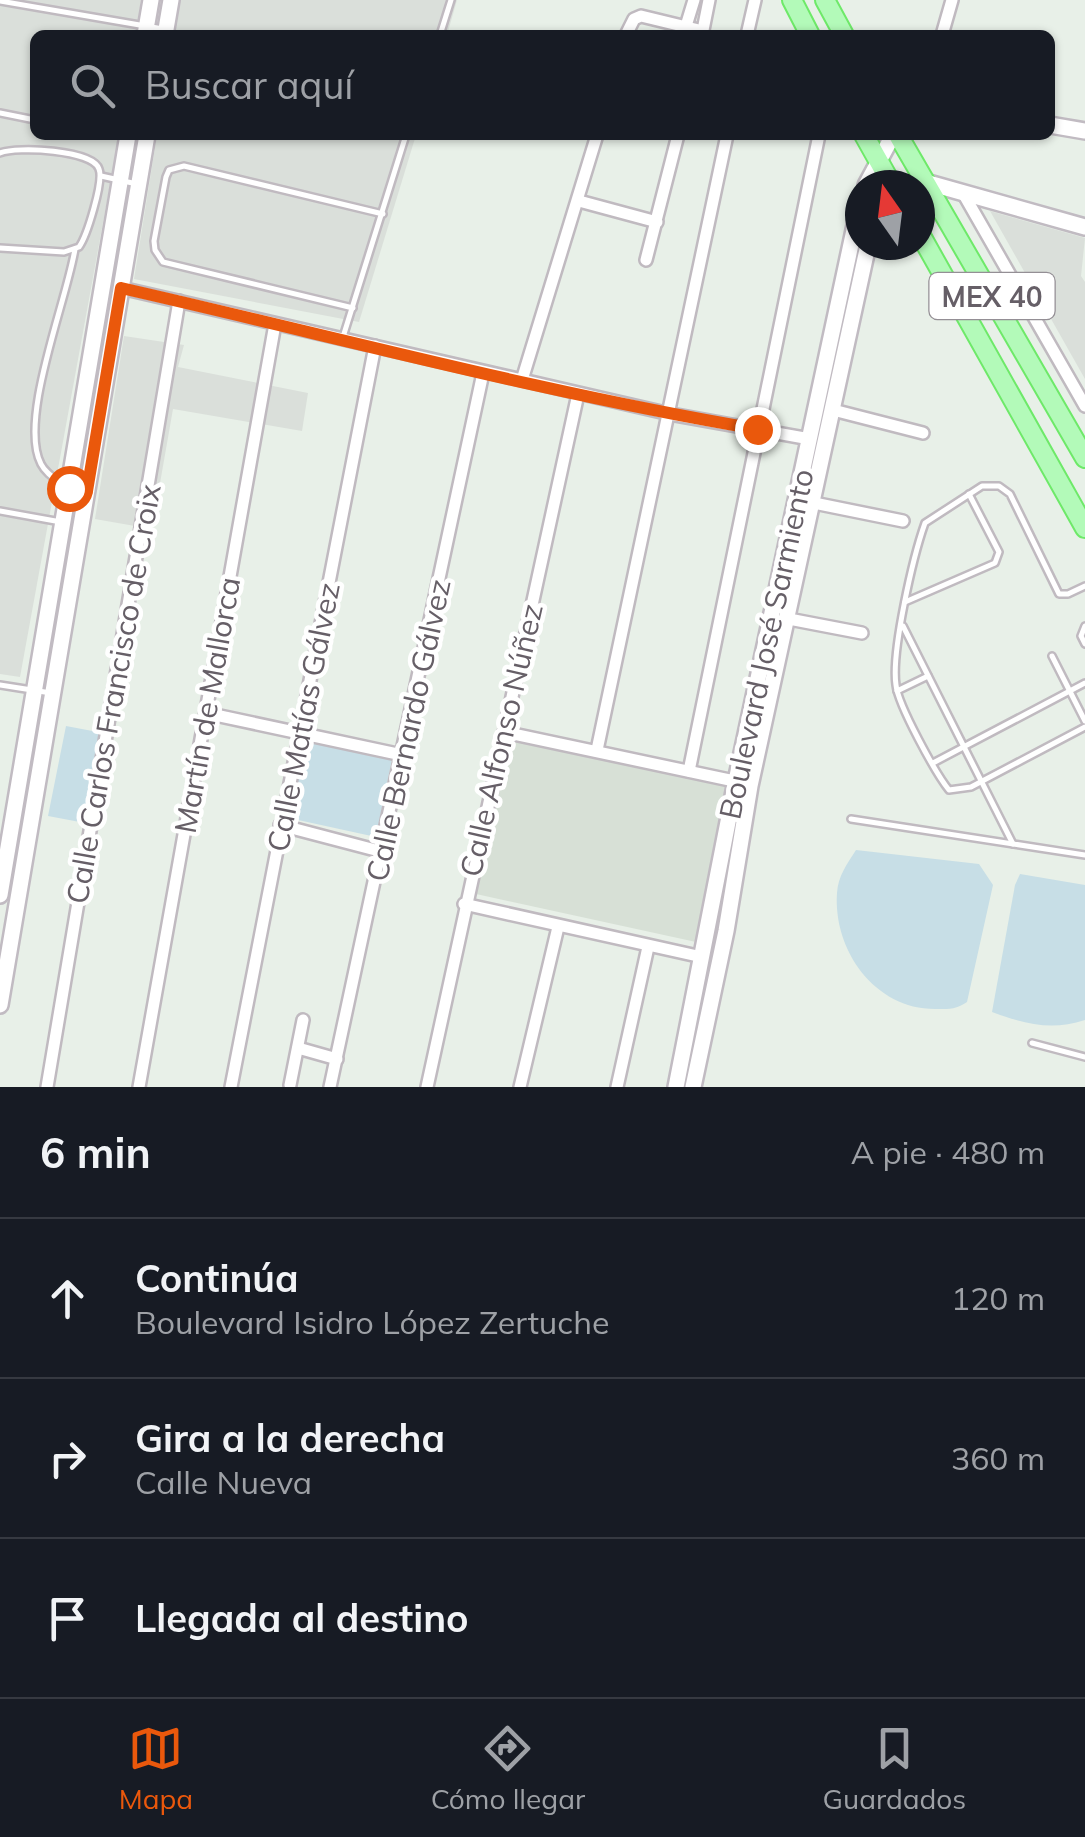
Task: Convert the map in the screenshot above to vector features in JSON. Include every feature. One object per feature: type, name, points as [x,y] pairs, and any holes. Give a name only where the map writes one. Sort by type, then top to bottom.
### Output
[{"type":"main road","points":[[792,0],[807,30]]},
{"type":"main road","points":[[825,0],[841,30]]},
{"type":"main road","points":[[867,140],[884,170]]},
{"type":"main road","name":"MEX 40","points":[[898,140],[917,170]]},
{"type":"main road","name":"MEX 40","points":[[935,199],[1085,458]]},
{"type":"main road","name":"MEX 40","points":[[935,260],[1085,528]]},
{"type":"street","points":[[146,30],[151,0]]},
{"type":"street","points":[[166,30],[170,0]]},
{"type":"street","points":[[686,26],[694,0]]},
{"type":"street","points":[[703,30],[709,0]]},
{"type":"street","points":[[749,30],[754,0]]},
{"type":"street","points":[[943,30],[952,0]]},
{"type":"street","points":[[628,30],[634,19],[641,16],[695,30]]},
{"type":"street","points":[[1055,127],[1085,131]]},
{"type":"street","points":[[0,895],[127,140]]},
{"type":"street","points":[[0,1005],[145,140]]},
{"type":"street","points":[[522,380],[597,140]]},
{"type":"street","points":[[646,260],[677,140]]},
{"type":"street","points":[[597,750],[726,140]]},
{"type":"street","points":[[689,770],[818,140]]},
{"type":"street","points":[[873,170],[892,140]]},
{"type":"street","points":[[935,185],[1085,227]]},
{"type":"street","points":[[963,193],[1085,406]]},
{"type":"street","points":[[579,201],[657,222]]},
{"type":"street","name":"Boulevard José Sarmiento","points":[[688,1085],[726,931],[743,784],[847,260]]},
{"type":"street","name":"Boulevard José Sarmiento","points":[[688,1085],[702,957],[743,784],[789,619],[865,260]]},
{"type":"street","points":[[991,295],[1013,281]]},
{"type":"street","points":[[121,288],[578,394],[810,439]]},
{"type":"street","name":"Calle Carlos Francisco de Croix","points":[[47,1087],[179,302]]},
{"type":"street","name":"Martín de Mallorca","points":[[139,1087],[275,324]]},
{"type":"street","points":[[829,339],[847,342]]},
{"type":"street","name":"Calle Matías Gálvez","points":[[232,1087],[375,346]]},
{"type":"street","name":"Calle Bernardo Gálvez","points":[[330,1087],[484,373]]},
{"type":"street","name":"Calle Alfonso Núñez","points":[[427,1087],[578,394]]},
{"type":"street","points":[[833,410],[923,433]]},
{"type":"street","points":[[69,488],[87,491]]},
{"type":"street","points":[[814,503],[903,521]]},
{"type":"street","points":[[789,619],[862,633]]},
{"type":"street","points":[[206,713],[402,755]]},
{"type":"street","points":[[504,732],[743,784]]},
{"type":"street","points":[[280,825],[383,852]]},
{"type":"street","points":[[464,904],[702,957]]},
{"type":"street","points":[[520,1087],[558,927]]},
{"type":"street","points":[[617,1087],[648,947]]},
{"type":"street","points":[[290,1085],[303,1020]]},
{"type":"street","points":[[298,1048],[337,1059]]},
{"type":"lane","points":[[442,30],[451,0]]},
{"type":"lane","points":[[0,2],[146,30]]},
{"type":"lane","points":[[0,114],[30,119]]},
{"type":"lane","points":[[343,340],[405,140]]},
{"type":"lane","points":[[0,153],[34,149],[85,157],[95,162],[100,176],[82,244],[64,252],[0,248]]},
{"type":"lane","points":[[353,308],[162,262],[154,241],[166,177],[169,170],[184,166],[383,214]]},
{"type":"lane","points":[[100,176],[138,184]]},
{"type":"lane","points":[[69,488],[42,466],[36,437],[45,366],[70,284],[75,249]]},
{"type":"lane","points":[[1052,656],[1085,724],[983,781],[957,792],[949,790],[897,692],[902,624],[925,523],[969,494],[992,484],[1004,488],[1059,594],[1085,586]]},
{"type":"lane","points":[[906,602],[995,562],[998,552],[969,494]]},
{"type":"lane","points":[[0,511],[64,522]]},
{"type":"lane","points":[[902,624],[1013,844]]},
{"type":"lane","points":[[1085,626],[1081,636],[1085,644]]},
{"type":"lane","points":[[897,692],[928,676]]},
{"type":"lane","points":[[934,764],[1085,683]]},
{"type":"lane","points":[[0,685],[53,693]]},
{"type":"lane","points":[[851,819],[1085,855]]},
{"type":"lane","points":[[3,865],[24,870]]},
{"type":"lane","points":[[1032,1043],[1085,1057]]},
{"type":"shaded area","points":[[0,0],[141,0],[137,30],[30,30],[30,140],[118,140],[20,677],[0,674]]},
{"type":"shaded area","points":[[178,0],[457,0],[448,30],[173,30]]},
{"type":"shaded area","points":[[156,140],[414,140],[359,322],[134,279]]},
{"type":"shaded area","points":[[990,211],[1085,238],[1081,276],[1085,282],[1085,379]]},
{"type":"shaded area","points":[[124,336],[184,345],[178,367],[308,393],[302,431],[173,409],[152,529],[95,519]]},
{"type":"shaded area","points":[[66,726],[103,733],[85,823],[48,816]]},
{"type":"shaded area","points":[[305,735],[393,754],[376,837],[289,818]]},
{"type":"shaded area","points":[[509,740],[726,785],[696,942],[476,894]]},
{"type":"shaded area","points":[[856,850],[979,864],[993,885],[967,1002],[950,1009],[916,1007],[895,1000],[863,973],[842,936],[838,915],[839,881]]},
{"type":"shaded area","points":[[1020,874],[1085,885],[1085,1020],[1038,1025],[992,1012]]},
{"type":"route","points":[[69,488],[87,491],[121,288],[578,394],[757,429]]}]
